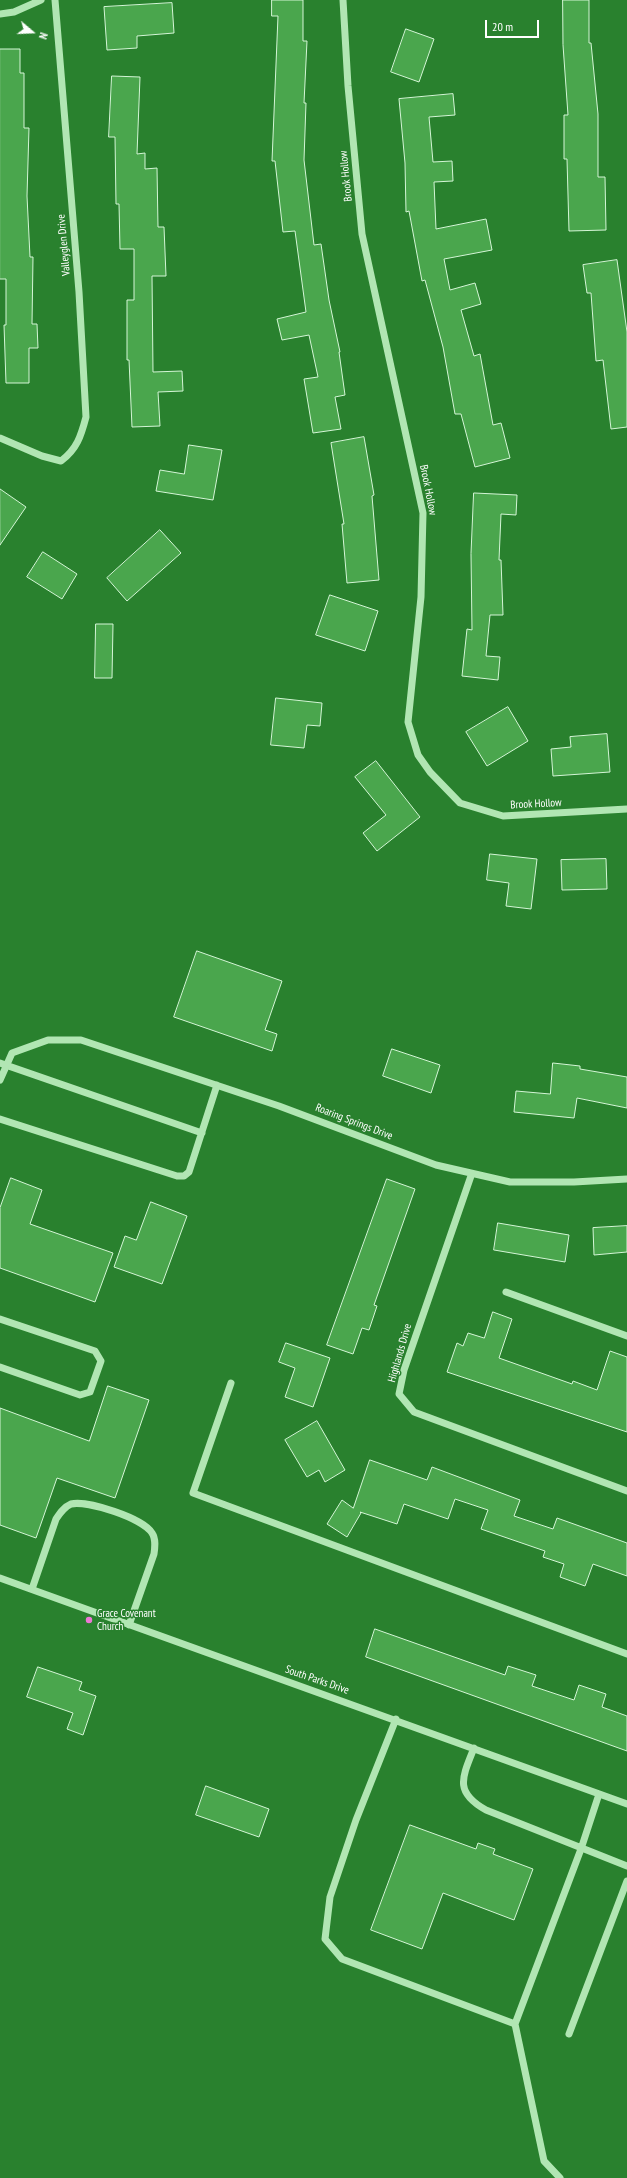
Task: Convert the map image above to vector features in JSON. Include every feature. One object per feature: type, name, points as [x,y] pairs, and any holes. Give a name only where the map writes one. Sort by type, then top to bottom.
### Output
[{"type":"street","points":[[0,14],[14,12],[41,0]]},
{"type":"street","name":"Valleyglen Drive","points":[[0,438],[42,456],[61,462],[73,452],[81,436],[86,417],[79,292],[55,0]]},
{"type":"street","name":"Brook Hollow","points":[[343,0],[348,86],[362,234],[423,513],[421,598],[408,722],[418,755],[430,772],[460,804],[503,816],[627,809]]},
{"type":"street","name":"Roaring Springs Drive","points":[[0,1080],[3,1064],[12,1053],[48,1040],[82,1040],[217,1085],[436,1165],[510,1182],[574,1182],[627,1179]]},
{"type":"street","points":[[3,1064],[202,1133]]},
{"type":"street","points":[[0,1119],[177,1176],[184,1176],[189,1172],[217,1085]]},
{"type":"street","name":"Highlands Drive","points":[[472,1173],[404,1370],[399,1394],[414,1412],[627,1491]]},
{"type":"street","points":[[506,1292],[627,1336]]},
{"type":"street","points":[[0,1319],[95,1351],[101,1360],[90,1392],[80,1395],[0,1367]]},
{"type":"street","points":[[231,1383],[193,1493],[627,1654]]},
{"type":"street","points":[[32,1589],[56,1519],[62,1510],[70,1504],[90,1504],[136,1520],[146,1526],[152,1533],[155,1543],[154,1554],[129,1625]]},
{"type":"street","name":"South Parks Drive","points":[[0,1578],[396,1719],[627,1804]]},
{"type":"street","points":[[396,1719],[356,1820],[330,1897],[325,1939],[342,1958],[515,2024]]},
{"type":"street","points":[[474,1748],[463,1779],[463,1789],[473,1802],[486,1810],[627,1866]]},
{"type":"street","points":[[560,2178],[544,2161],[515,2024],[581,1849],[598,1794]]},
{"type":"street","points":[[569,2034],[627,1881]]},
{"type":"building","points":[[272,0],[303,0],[303,41],[307,41],[304,103],[306,103],[304,160],[314,245],[321,244],[329,300],[340,352],[345,395],[335,397],[341,429],[313,433],[304,379],[318,377],[309,335],[282,340],[277,319],[306,312],[295,231],[283,232],[275,161],[272,161],[278,16],[272,16]]},
{"type":"building","points":[[563,0],[589,0],[589,43],[591,43],[598,114],[598,177],[605,177],[606,230],[569,231],[567,159],[564,159],[564,115],[568,115],[563,45]]},
{"type":"building","points":[[172,3],[174,33],[137,36],[137,48],[107,50],[104,7]]},
{"type":"building","points":[[406,29],[434,39],[419,82],[391,72]]},
{"type":"building","points":[[0,49],[20,49],[20,73],[24,73],[24,128],[29,128],[27,196],[30,257],[33,257],[32,324],[37,324],[38,348],[29,348],[29,383],[6,383],[4,325],[6,325],[6,279],[0,279]]},
{"type":"building","points":[[112,76],[140,77],[137,154],[145,153],[145,169],[157,168],[158,227],[164,227],[166,276],[152,276],[153,372],[182,371],[183,391],[158,392],[160,426],[132,427],[129,360],[127,360],[127,300],[134,300],[134,249],[120,249],[119,204],[116,204],[115,137],[109,137]]},
{"type":"building","points":[[453,94],[455,115],[429,117],[433,162],[452,161],[453,181],[434,182],[436,229],[486,219],[492,250],[444,259],[450,290],[475,283],[481,304],[461,310],[474,356],[480,354],[493,425],[501,423],[510,458],[475,467],[461,414],[455,414],[443,347],[425,280],[422,281],[409,211],[406,212],[405,163],[399,99]]},
{"type":"building","points":[[617,260],[627,332],[627,427],[611,429],[603,360],[596,361],[591,293],[587,293],[583,265]]},
{"type":"building","points":[[364,437],[374,495],[372,496],[379,580],[347,583],[342,524],[344,524],[331,443]]},
{"type":"building","points":[[189,445],[222,450],[213,500],[156,491],[160,470],[184,474]]},
{"type":"building","points":[[0,489],[26,507],[0,545]]},
{"type":"building","points":[[474,493],[517,495],[516,515],[501,514],[499,560],[501,560],[503,615],[490,615],[486,656],[500,657],[498,680],[462,676],[467,629],[472,630],[471,554]]},
{"type":"building","points":[[160,530],[181,553],[127,601],[107,578]]},
{"type":"building","points":[[43,552],[77,574],[62,599],[27,577]]},
{"type":"building","points":[[330,595],[378,611],[365,651],[316,635]]},
{"type":"building","points":[[96,624],[113,624],[112,678],[95,678]]},
{"type":"building","points":[[276,698],[322,703],[320,726],[307,725],[304,748],[271,745]]},
{"type":"building","points":[[508,707],[528,741],[487,766],[466,732]]},
{"type":"building","points":[[607,734],[610,772],[553,776],[551,749],[571,747],[570,737]]},
{"type":"building","points":[[376,761],[420,817],[377,851],[363,833],[386,815],[355,777]]},
{"type":"building","points":[[490,854],[537,859],[531,909],[506,906],[509,883],[487,880]]},
{"type":"building","points":[[606,859],[607,889],[562,890],[561,860]]},
{"type":"building","points":[[197,951],[282,981],[265,1030],[277,1034],[272,1051],[174,1017]]},
{"type":"building","points":[[392,1049],[440,1065],[431,1093],[383,1076]]},
{"type":"building","points":[[553,1063],[580,1066],[580,1069],[627,1077],[627,1108],[577,1098],[574,1118],[514,1112],[516,1091],[550,1094]]},
{"type":"building","points":[[11,1178],[42,1190],[30,1224],[113,1253],[95,1302],[0,1268],[0,1208]]},
{"type":"building","points":[[387,1179],[415,1189],[374,1305],[377,1306],[369,1330],[362,1328],[353,1354],[327,1345]]},
{"type":"building","points":[[151,1202],[187,1216],[162,1284],[114,1267],[125,1236],[136,1240]]},
{"type":"building","points":[[498,1223],[569,1235],[565,1262],[494,1250]]},
{"type":"building","points":[[627,1226],[627,1252],[594,1255],[593,1228]]},
{"type":"building","points":[[493,1312],[512,1319],[499,1358],[572,1384],[573,1381],[597,1390],[610,1351],[627,1357],[627,1432],[447,1372],[457,1343],[463,1346],[468,1333],[484,1338]]},
{"type":"building","points":[[286,1343],[330,1358],[313,1407],[285,1397],[295,1368],[279,1362]]},
{"type":"building","points":[[108,1386],[149,1400],[115,1498],[57,1478],[36,1538],[0,1525],[0,1408],[89,1441]]},
{"type":"building","points":[[317,1421],[345,1470],[325,1482],[319,1470],[307,1477],[285,1440]]},
{"type":"building","points":[[370,1460],[427,1480],[432,1467],[520,1500],[514,1516],[553,1529],[557,1518],[627,1543],[627,1576],[593,1564],[585,1586],[560,1577],[564,1564],[543,1557],[545,1551],[481,1529],[488,1510],[455,1499],[448,1519],[404,1504],[397,1524],[360,1512],[361,1513],[347,1537],[327,1524],[342,1500],[353,1508]]},
{"type":"building","points":[[375,1629],[505,1675],[508,1666],[536,1675],[532,1686],[574,1700],[579,1685],[606,1694],[602,1707],[627,1716],[627,1751],[366,1657]]},
{"type":"building","points":[[38,1667],[82,1682],[79,1690],[96,1696],[83,1735],[67,1729],[73,1713],[27,1697]]},
{"type":"building","points":[[206,1786],[269,1809],[259,1837],[196,1815]]},
{"type":"building","points":[[410,1825],[476,1849],[478,1843],[495,1849],[493,1854],[533,1869],[514,1920],[443,1893],[422,1949],[371,1930]]},
{"type":"place","name":"Grace Covenant Church","points":[[89,1620]]}]
